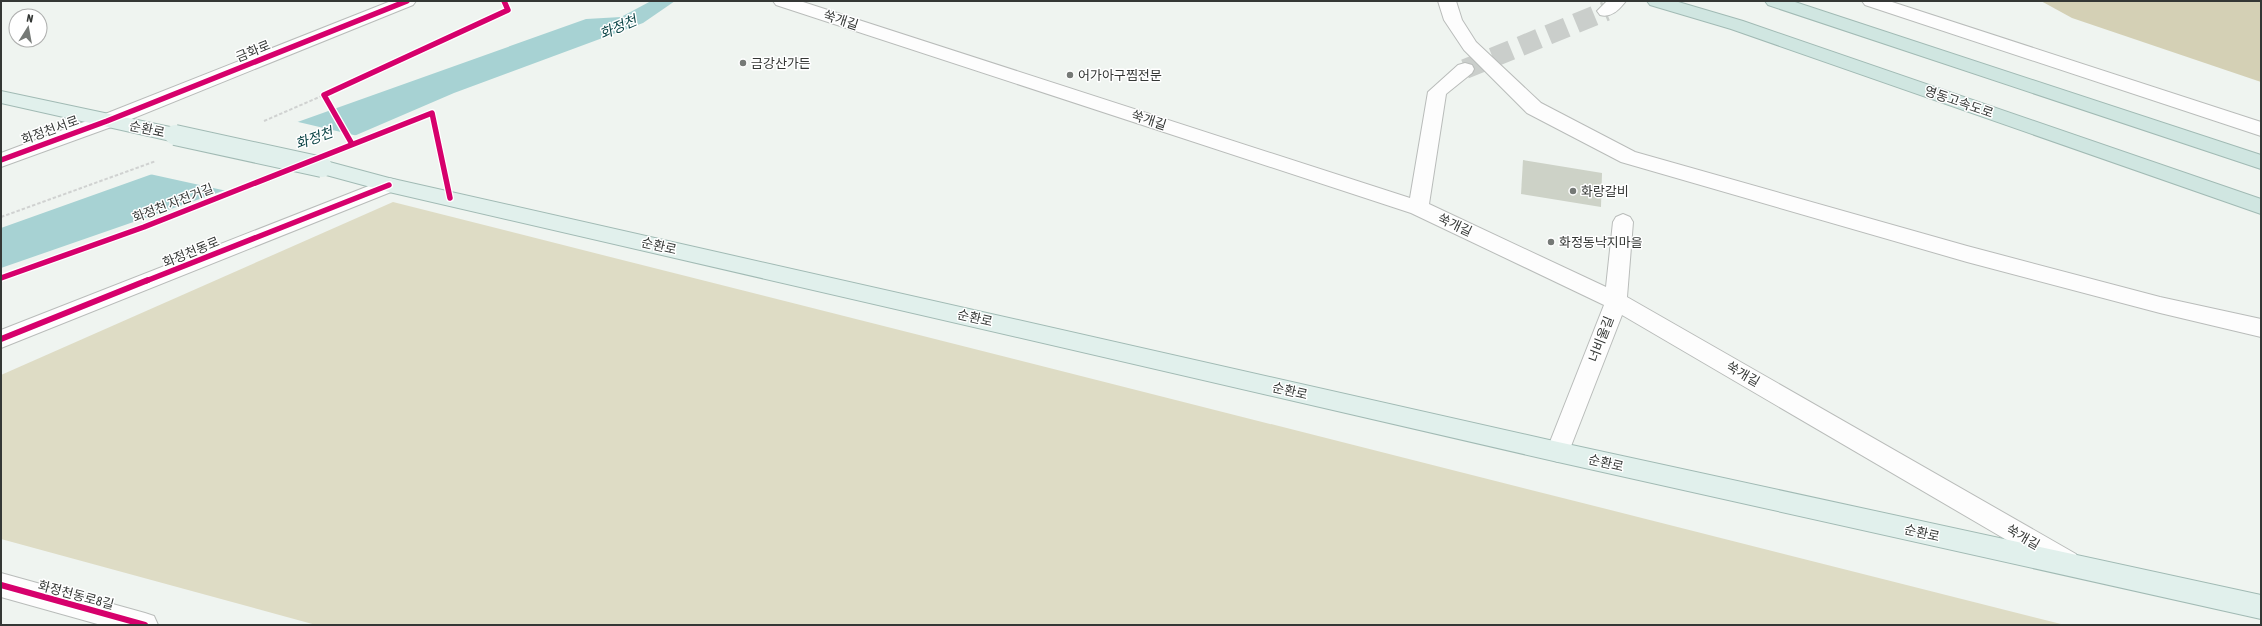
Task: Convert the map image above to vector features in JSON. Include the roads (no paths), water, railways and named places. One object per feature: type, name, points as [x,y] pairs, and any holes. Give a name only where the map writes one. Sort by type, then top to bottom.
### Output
[{"type":"highway","name":"영동고속도로","points":[[1656,1],[1736,25],[2261,206]]},
{"type":"highway","points":[[1774,1],[2261,162]]},
{"type":"main road","name":"순환로","points":[[1,97],[322,167],[389,185],[1558,452],[2077,568],[2261,607]]},
{"type":"street","name":"금화로","points":[[107,121],[407,1]]},
{"type":"street","name":"쑥개길","points":[[782,1],[1418,208],[1616,301],[2077,568]]},
{"type":"street","points":[[1447,1],[1453,20],[1470,46],[1534,108],[1628,157],[1967,254],[2160,305],[2261,328]]},
{"type":"street","points":[[1871,1],[2261,129]]},
{"type":"street","points":[[1418,208],[1437,92],[1465,69]]},
{"type":"street","name":"화정천서로","points":[[1,160],[107,121]]},
{"type":"street","name":"화정천동로","points":[[1,339],[389,185]]},
{"type":"street","name":"너비울길","points":[[1558,452],[1616,301],[1623,222]]},
{"type":"street","name":"화정천동로8길","points":[[1,585],[145,625]]},
{"type":"water","name":"화정천","points":[[651,1],[675,1],[643,23],[454,93],[240,185],[1,268],[1,228],[586,19],[621,17]]},
{"type":"tunnel","points":[[1465,69],[1606,11]]},
{"type":"place","name":"금강산가든","points":[[743,63]]},
{"type":"place","name":"어가아구찜전문","points":[[1070,75]]},
{"type":"place","name":"화랑갈비","points":[[1573,191]]},
{"type":"place","name":"화정동낙지마을","points":[[1551,242]]}]
